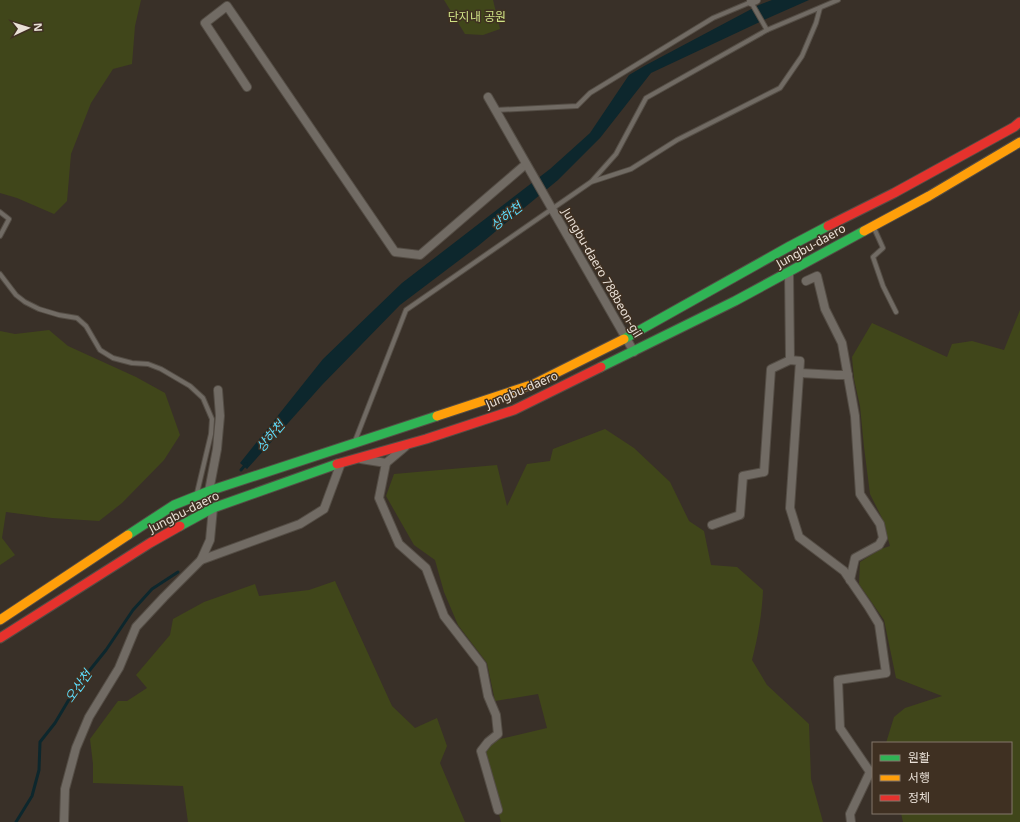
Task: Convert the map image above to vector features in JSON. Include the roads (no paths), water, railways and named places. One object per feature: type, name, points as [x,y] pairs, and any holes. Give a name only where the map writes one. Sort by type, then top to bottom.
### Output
[{"type":"main road","name":"Jungbu-daero","points":[[0,620],[174,505],[209,491],[534,384],[626,338],[790,246],[894,193],[1014,127],[1020,122]]},
{"type":"main road","name":"Jungbu-daero","points":[[0,638],[150,543],[213,508],[341,463],[408,444],[514,410],[735,301],[929,196],[1020,142]]},
{"type":"street","points":[[247,87],[205,23],[227,6],[395,252],[420,255],[526,164],[488,97]]},
{"type":"street","name":"Jungbu-daero 788beon-gil","points":[[526,164],[634,352]]},
{"type":"street","points":[[789,272],[790,360]]},
{"type":"street","points":[[806,280],[817,276],[825,309],[842,343],[855,416],[860,494],[880,524],[883,538],[879,545],[855,558],[850,580]]},
{"type":"street","points":[[712,526],[740,515],[742,476],[764,472],[771,369],[790,360],[800,361],[790,508],[799,538],[844,571],[879,624],[886,673],[838,680],[840,728],[870,772],[850,814],[851,822]]},
{"type":"street","points":[[800,373],[837,375],[848,374]]},
{"type":"street","points":[[209,491],[220,423],[218,390]]},
{"type":"street","points":[[408,444],[386,463],[379,498],[399,544],[426,568],[444,616],[482,665],[488,696],[496,715],[498,734],[488,742],[481,751],[498,810]]},
{"type":"street","points":[[358,458],[386,463]]},
{"type":"street","points":[[201,560],[300,524],[324,509],[341,463]]},
{"type":"street","points":[[64,822],[65,789],[76,748],[89,717],[119,668],[136,627],[201,560],[210,540],[213,508]]},
{"type":"lane","points":[[591,182],[616,154],[646,98],[767,30],[838,0]]},
{"type":"lane","points":[[496,110],[577,106],[590,93],[713,18],[753,1],[767,30]]},
{"type":"lane","points":[[354,443],[406,310],[551,208],[591,182],[631,169],[677,140],[780,88],[802,56],[816,23],[820,8]]},
{"type":"lane","points":[[0,212],[9,219],[0,236]]},
{"type":"lane","points":[[873,226],[884,248],[872,257],[883,286],[896,312]]},
{"type":"lane","points":[[0,274],[16,295],[25,302],[39,310],[77,318],[86,326],[100,350],[113,358],[132,363],[148,364],[162,369],[190,386],[203,398],[212,419],[209,442],[196,496]]},
{"type":"water","points":[[772,0],[809,0],[651,73],[600,138],[558,180],[478,246],[400,305],[322,385],[247,469],[240,463],[323,359],[402,283],[550,169],[590,133],[629,75],[759,5]]},
{"type":"waterway","name":"상하천","points":[[241,470],[246,464]]},
{"type":"waterway","name":"오산천","points":[[16,822],[32,796],[39,770],[40,742],[55,723],[77,686],[106,650],[133,610],[152,589],[178,572]]},
{"type":"park label","name":"단지내 공원","points":[[477,17]]}]
